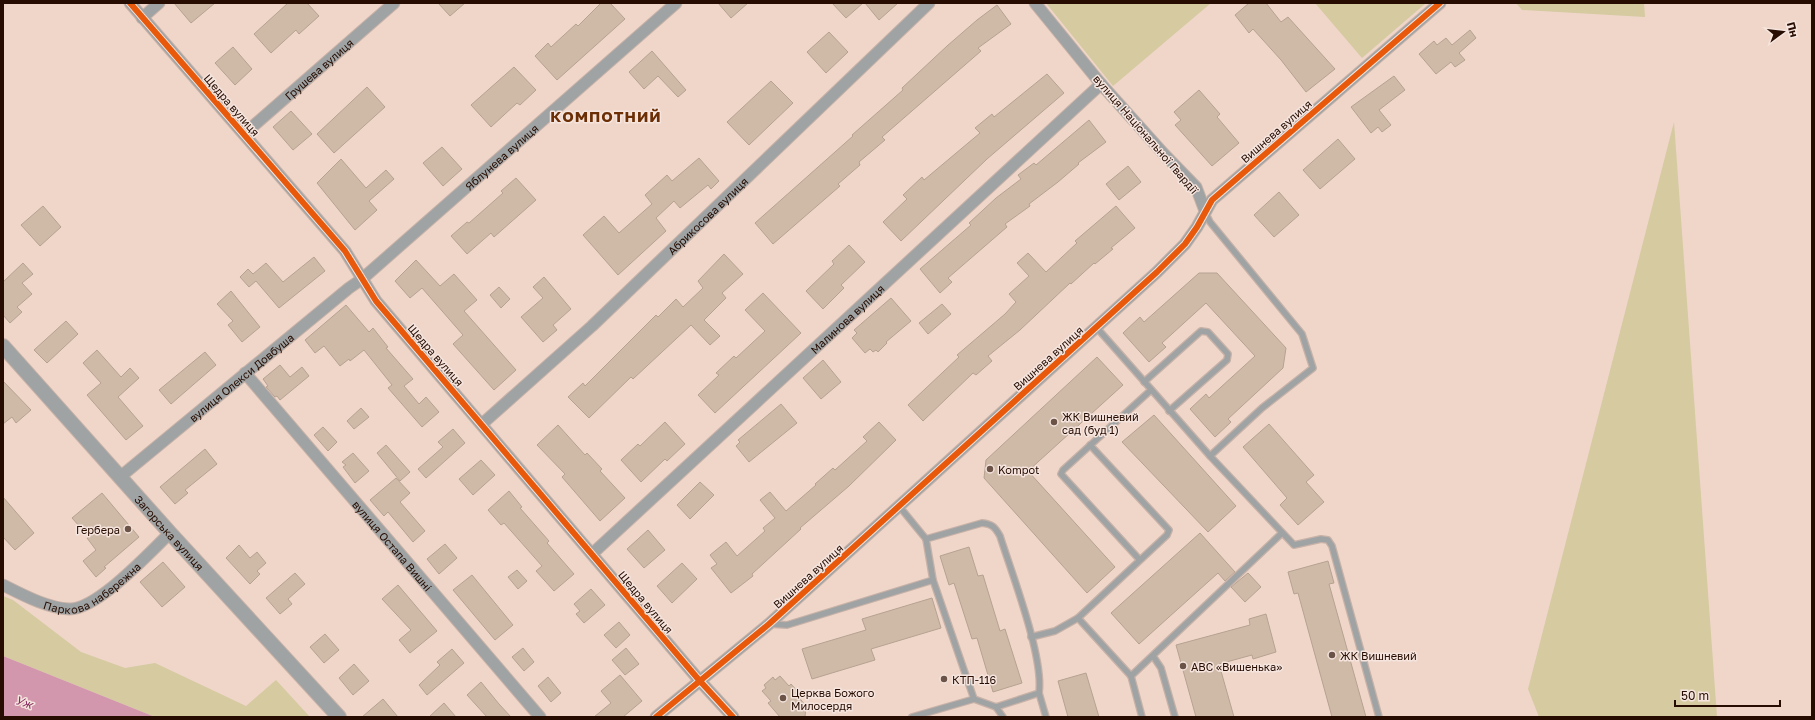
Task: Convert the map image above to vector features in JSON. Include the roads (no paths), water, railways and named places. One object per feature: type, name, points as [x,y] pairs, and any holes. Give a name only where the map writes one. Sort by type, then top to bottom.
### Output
[{"type":"street","name":"Щедра вулиця","points":[[130,3],[345,251],[376,301],[699,680],[733,717]]},
{"type":"street","points":[[142,18],[160,3]]},
{"type":"street","name":"Грушева вулиця","points":[[244,134],[394,3]]},
{"type":"street","name":"Яблунева вулиця","points":[[362,279],[676,3]]},
{"type":"street","name":"Абрикосова вулиця","points":[[482,424],[592,326],[929,3]]},
{"type":"street","name":"вулиця Національної Гвардії","points":[[1035,3],[1101,84],[1163,153],[1196,187],[1205,211]]},
{"type":"street","name":"Вишнева вулиця","points":[[656,717],[699,680],[769,624],[1097,328],[1185,244],[1198,228],[1205,211],[1212,200],[1440,3]]},
{"type":"street","name":"Малинова вулиця","points":[[592,554],[1101,84]]},
{"type":"street","name":"вулиця Олекси Довбуша","points":[[120,477],[245,373],[362,279]]},
{"type":"street","name":"Загорська вулиця","points":[[3,346],[170,533],[339,717]]},
{"type":"street","name":"вулиця Остапа Вишні","points":[[245,373],[540,717]]},
{"type":"street","name":"Паркова набережна","points":[[3,585],[24,596],[68,609],[86,606],[108,590],[170,533]]},
{"type":"lane","name":"вулиця Національної Гвардії","points":[[1205,211],[1210,222],[1302,334],[1313,368],[1262,408],[1210,456]]},
{"type":"lane","points":[[1097,328],[1210,456],[1294,545],[1321,539],[1328,540],[1332,546],[1379,717]]},
{"type":"lane","points":[[1144,382],[1201,331],[1208,332],[1228,354],[1227,360],[1170,411]]},
{"type":"lane","points":[[1139,559],[1061,474],[1063,470],[1151,390]]},
{"type":"lane","points":[[1031,637],[1055,631],[1078,618],[1139,559],[1167,535],[1167,527],[1090,445]]},
{"type":"lane","points":[[899,506],[926,539],[933,580],[974,699]]},
{"type":"lane","points":[[926,539],[982,523],[989,524],[995,528],[1000,536],[1031,637],[1041,682],[1039,693],[1046,717]]},
{"type":"lane","points":[[1130,676],[1282,533]]},
{"type":"lane","points":[[769,624],[787,625],[933,580]]},
{"type":"lane","points":[[1078,618],[1130,676],[1142,717]]},
{"type":"lane","points":[[1153,656],[1161,668],[1175,717]]},
{"type":"lane","points":[[996,707],[1039,693]]},
{"type":"lane","points":[[912,717],[974,699],[996,707],[1003,717]]},
{"type":"water","name":"Уж","points":[[3,656],[155,717],[3,717]]},
{"type":"place","name":"ЖК Вишневий сад (буд 1)","points":[[1054,422]]},
{"type":"place","name":"Kompot","points":[[990,469]]},
{"type":"place","name":"Гербера","points":[[128,529]]},
{"type":"place","name":"ЖК Вишневий","points":[[1332,655]]},
{"type":"place","name":"ABC «Вишенька»","points":[[1183,666]]},
{"type":"place","name":"КТП-116","points":[[944,679]]},
{"type":"place","name":"Церква Божого Милосердя","points":[[783,698]]},
{"type":"district","name":"КОМПОТНИЙ","points":[[606,116]]}]
